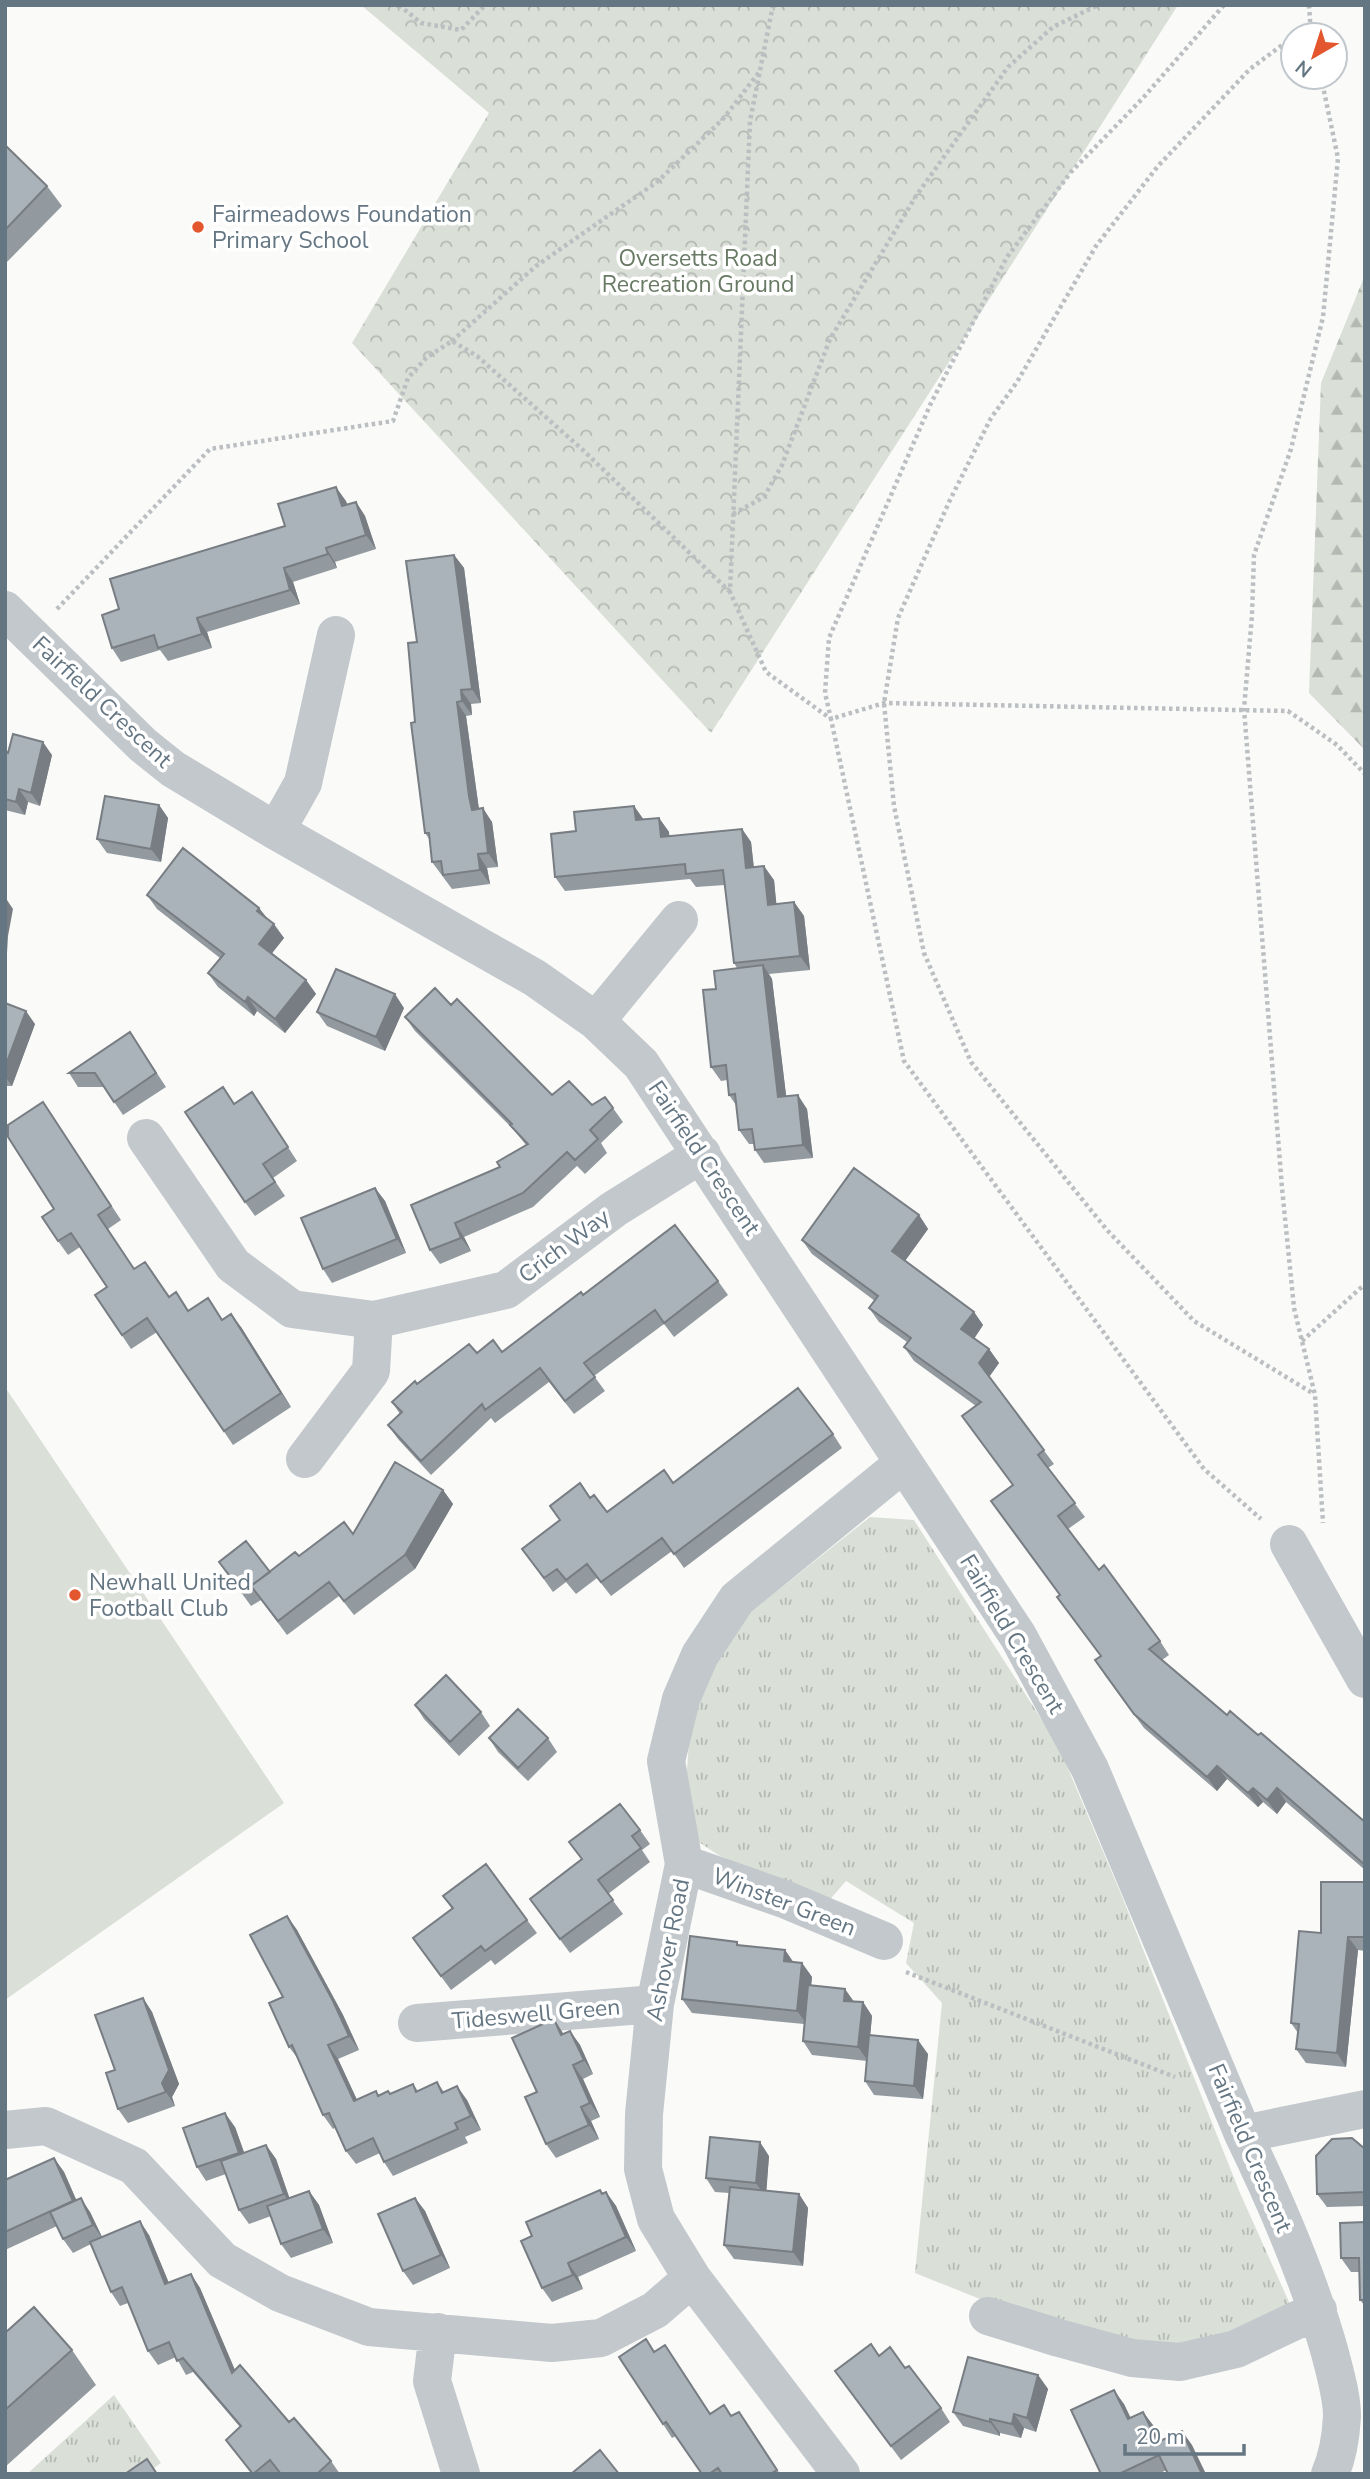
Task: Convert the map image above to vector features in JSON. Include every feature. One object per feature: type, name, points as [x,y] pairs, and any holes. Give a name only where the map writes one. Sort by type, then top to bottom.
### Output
[{"type":"street","name":"Fairfield Crescent","points":[[14,633],[173,769],[276,831],[535,978],[596,1021],[641,1064],[1018,1636],[1090,1769],[1318,2310],[1335,2373],[1353,2416],[1330,2474]]},
{"type":"street","points":[[276,831],[303,783],[336,635]]},
{"type":"street","points":[[596,1021],[678,920]]},
{"type":"street","name":"Crich Way","points":[[146,1138],[233,1265],[292,1309],[374,1320],[506,1290],[614,1209],[702,1154]]},
{"type":"street","points":[[305,1460],[371,1371],[374,1320]]},
{"type":"street","name":"Ashover Road","points":[[841,2474],[692,2278],[656,2219],[643,2169],[644,2114],[654,2004],[684,1864],[666,1761],[681,1699],[700,1655],[737,1600],[904,1463]]},
{"type":"street","points":[[1289,1544],[1365,1679]]},
{"type":"street","name":"Winster Green","points":[[684,1864],[784,1899],[884,1941]]},
{"type":"street","name":"Tideswell Green","points":[[417,2023],[654,2004]]},
{"type":"street","points":[[1243,2134],[1365,2109]]},
{"type":"street","points":[[5,2130],[46,2126],[134,2166],[222,2260],[279,2293],[369,2327],[552,2343],[601,2338],[655,2310],[692,2278]]},
{"type":"street","points":[[988,2316],[1059,2339],[1132,2358],[1180,2362],[1236,2349],[1318,2310]]},
{"type":"street","points":[[438,2332],[432,2381],[461,2474]]},
{"type":"path","points":[[398,5],[421,23],[461,30],[485,5]]},
{"type":"path","points":[[730,592],[750,121],[773,5]]},
{"type":"path","points":[[733,514],[764,497],[782,465],[830,338],[916,196],[1000,78],[1008,67],[1053,27],[1098,5]]},
{"type":"path","points":[[1224,5],[1143,98],[1071,172],[1007,257],[931,403],[829,638],[825,693],[904,1061],[1204,1469],[1289,1544],[1323,1532],[1321,1464],[1315,1395],[1294,1308],[1244,709],[1254,555],[1292,449],[1323,317],[1338,158],[1324,91]]},
{"type":"path","points":[[1279,47],[1250,69],[1158,166],[1096,246],[1017,382],[990,418],[949,502],[898,618],[884,703],[894,806],[924,953],[971,1062],[1107,1230],[1194,1321],[1315,1395]]},
{"type":"path","points":[[14,633],[210,449],[393,421],[408,379],[426,358],[452,341],[536,266],[657,182],[723,119],[760,69]]},
{"type":"path","points":[[452,341],[477,356],[584,451],[730,592],[766,672],[831,719]]},
{"type":"path","points":[[831,719],[884,703],[1288,711],[1336,745],[1365,774]]},
{"type":"path","points":[[1302,1341],[1365,1284]]},
{"type":"path","points":[[884,1941],[880,1962],[1228,2098]]},
{"type":"green space","name":"Oversetts Road Recreation Ground","points":[[361,5],[1178,5],[711,733],[352,343],[489,113]]},
{"type":"green space","points":[[1365,275],[1365,750],[1309,693],[1321,383]]},
{"type":"green space","name":"Newhall United Football Club","points":[[5,1387],[284,1803],[5,2000]]},
{"type":"green space","points":[[870,1517],[914,1520],[1058,1745],[1121,1894],[1240,2193],[1293,2311],[1210,2344],[1129,2345],[1010,2311],[915,2273],[942,2003],[906,1963],[914,1923],[846,1881],[826,1904],[720,1856],[694,1839],[686,1784],[690,1727],[704,1672],[747,1615]]},
{"type":"green space","points":[[114,2395],[161,2463],[145,2474],[27,2474]]},
{"type":"building","points":[[5,145],[47,186],[5,230]]},
{"type":"building","points":[[336,487],[342,506],[356,502],[366,535],[326,548],[328,554],[284,568],[290,590],[197,618],[202,634],[158,648],[154,635],[112,648],[102,615],[119,609],[110,579],[285,526],[278,504]]},
{"type":"building","points":[[454,555],[472,689],[461,690],[462,701],[457,702],[469,796],[472,810],[483,808],[488,853],[478,854],[480,870],[443,875],[441,861],[432,862],[429,833],[425,833],[411,723],[415,722],[408,643],[417,642],[406,561]]},
{"type":"building","points":[[13,734],[43,742],[31,793],[19,789],[16,802],[5,799],[5,752],[8,753]]},
{"type":"building","points":[[105,796],[159,805],[151,849],[97,839]]},
{"type":"building","points":[[634,806],[636,820],[659,818],[661,837],[742,829],[746,868],[764,866],[768,905],[794,902],[800,956],[734,963],[723,870],[686,874],[685,864],[555,877],[551,834],[576,831],[574,812]]},
{"type":"building","points":[[183,848],[259,908],[257,911],[274,924],[259,944],[306,980],[275,1019],[248,997],[245,1002],[208,973],[224,954],[147,895]]},
{"type":"building","points":[[763,965],[778,1097],[798,1095],[803,1145],[755,1150],[752,1129],[739,1130],[735,1094],[729,1095],[726,1065],[711,1067],[703,990],[716,989],[714,971]]},
{"type":"building","points":[[336,969],[395,994],[376,1037],[317,1012]]},
{"type":"building","points":[[435,988],[451,1005],[457,999],[552,1095],[569,1081],[592,1105],[605,1097],[613,1108],[590,1130],[598,1139],[575,1160],[567,1152],[523,1193],[455,1223],[461,1238],[430,1250],[411,1205],[500,1167],[497,1162],[528,1144],[510,1125],[512,1124],[405,1017]]},
{"type":"building","points":[[5,1003],[26,1011],[5,1067]]},
{"type":"building","points":[[130,1032],[156,1073],[114,1102],[95,1073],[69,1073]]},
{"type":"building","points":[[223,1087],[234,1104],[252,1092],[288,1147],[263,1164],[275,1182],[245,1202],[185,1112]]},
{"type":"building","points":[[43,1102],[111,1206],[98,1215],[134,1269],[145,1262],[169,1297],[176,1292],[188,1311],[208,1298],[222,1320],[231,1314],[281,1393],[224,1431],[147,1318],[122,1335],[95,1295],[107,1287],[71,1233],[58,1241],[42,1217],[54,1209],[8,1137],[8,1125]]},
{"type":"building","points":[[854,1168],[919,1215],[892,1251],[974,1312],[961,1329],[989,1349],[979,1363],[1044,1450],[1038,1455],[1075,1503],[1058,1516],[1099,1570],[1104,1565],[1160,1641],[1149,1649],[1227,1715],[1230,1711],[1258,1735],[1261,1733],[1365,1822],[1365,1865],[1277,1788],[1267,1800],[1253,1788],[1248,1793],[1217,1766],[1207,1777],[1134,1714],[1095,1660],[1101,1656],[991,1501],[1013,1485],[962,1416],[981,1402],[904,1347],[911,1338],[869,1308],[878,1296],[802,1240]]},
{"type":"building","points":[[375,1188],[397,1239],[323,1269],[301,1218]]},
{"type":"building","points":[[675,1225],[718,1281],[664,1323],[655,1310],[584,1363],[595,1377],[565,1401],[540,1368],[485,1410],[482,1404],[421,1461],[388,1425],[402,1412],[392,1402],[415,1381],[417,1384],[469,1344],[477,1353],[493,1340],[502,1352]]},
{"type":"building","points":[[798,1388],[833,1434],[674,1554],[662,1538],[601,1582],[587,1564],[566,1580],[557,1569],[544,1578],[522,1549],[560,1520],[550,1506],[580,1483],[590,1498],[594,1495],[607,1512],[664,1470],[673,1483]]},
{"type":"building","points":[[395,1462],[443,1490],[405,1555],[344,1601],[329,1582],[278,1621],[251,1586],[295,1552],[299,1556],[344,1522],[353,1534]]},
{"type":"building","points":[[246,1541],[270,1572],[242,1592],[219,1562]]},
{"type":"building","points":[[446,1675],[481,1712],[450,1742],[415,1705]]},
{"type":"building","points":[[518,1709],[548,1738],[518,1768],[489,1738]]},
{"type":"building","points":[[620,1804],[640,1830],[632,1836],[641,1848],[598,1880],[613,1900],[560,1939],[530,1899],[582,1859],[569,1842]]},
{"type":"building","points":[[486,1864],[527,1920],[485,1951],[481,1946],[441,1976],[413,1938],[453,1908],[443,1896]]},
{"type":"building","points":[[1321,1882],[1365,1882],[1365,1937],[1348,1937],[1337,2053],[1296,2049],[1299,2024],[1291,2023],[1299,1931],[1321,1933]]},
{"type":"building","points":[[287,1916],[349,2036],[328,2045],[354,2101],[376,2091],[378,2096],[388,2091],[390,2094],[413,2084],[416,2092],[437,2082],[442,2093],[457,2086],[471,2116],[455,2123],[458,2129],[384,2162],[373,2138],[346,2151],[329,2113],[323,2115],[292,2045],[289,2047],[269,2003],[283,1997],[250,1935]]},
{"type":"building","points":[[690,1936],[785,1950],[784,1961],[802,1963],[797,2011],[682,1999]]},
{"type":"building","points":[[808,1985],[845,1989],[844,2001],[863,2002],[858,2047],[803,2041]]},
{"type":"building","points":[[143,1998],[169,2070],[162,2083],[166,2092],[118,2109],[106,2073],[115,2070],[95,2015]]},
{"type":"building","points":[[554,2019],[561,2035],[570,2031],[584,2060],[573,2065],[590,2103],[581,2107],[589,2125],[546,2144],[525,2097],[537,2092],[512,2038]]},
{"type":"building","points":[[869,2035],[918,2040],[914,2086],[865,2081]]},
{"type":"building","points":[[225,2113],[239,2153],[197,2167],[183,2128]]},
{"type":"building","points":[[710,2137],[760,2142],[756,2183],[706,2178]]},
{"type":"building","points":[[1352,2138],[1365,2149],[1365,2192],[1317,2194],[1316,2156],[1332,2139]]},
{"type":"building","points":[[266,2145],[284,2194],[239,2210],[221,2161]]},
{"type":"building","points":[[54,2158],[73,2201],[5,2232],[5,2180]]},
{"type":"building","points":[[730,2187],[799,2194],[793,2252],[724,2245]]},
{"type":"building","points":[[600,2190],[602,2194],[606,2192],[626,2237],[568,2263],[573,2275],[542,2288],[521,2241],[532,2236],[526,2222]]},
{"type":"building","points":[[309,2191],[323,2229],[281,2244],[267,2206]]},
{"type":"building","points":[[81,2198],[93,2225],[63,2239],[50,2212]]},
{"type":"building","points":[[415,2198],[441,2255],[403,2271],[378,2214]]},
{"type":"building","points":[[140,2221],[165,2284],[191,2274],[232,2373],[240,2365],[289,2422],[294,2418],[331,2461],[317,2474],[281,2474],[270,2460],[253,2474],[226,2440],[241,2426],[183,2358],[177,2361],[169,2342],[148,2351],[122,2287],[111,2292],[90,2242]]},
{"type":"building","points":[[1365,2222],[1365,2300],[1360,2300],[1359,2258],[1341,2258],[1340,2223]]},
{"type":"building","points":[[34,2307],[72,2350],[5,2410],[5,2333]]},
{"type":"building","points":[[646,2339],[654,2352],[665,2345],[710,2414],[724,2405],[731,2416],[739,2412],[777,2470],[770,2474],[722,2474],[718,2468],[709,2474],[702,2474],[666,2422],[663,2424],[619,2357]]},
{"type":"building","points":[[871,2344],[879,2356],[890,2347],[905,2368],[909,2366],[941,2408],[891,2446],[835,2371]]},
{"type":"building","points":[[968,2357],[1038,2375],[1027,2418],[1014,2414],[1012,2424],[990,2419],[990,2422],[953,2412]]},
{"type":"building","points":[[1114,2390],[1128,2419],[1143,2412],[1158,2442],[1182,2431],[1202,2474],[1168,2474],[1159,2455],[1119,2474],[1101,2474],[1071,2410]]},
{"type":"building","points":[[600,2450],[619,2474],[571,2474]]},
{"type":"building","points":[[147,2459],[157,2474],[125,2474]]},
{"type":"place","name":"Fairmeadows Foundation Primary School","points":[[198,227]]},
{"type":"place","name":"Newhall United Football Club","points":[[75,1595]]}]
